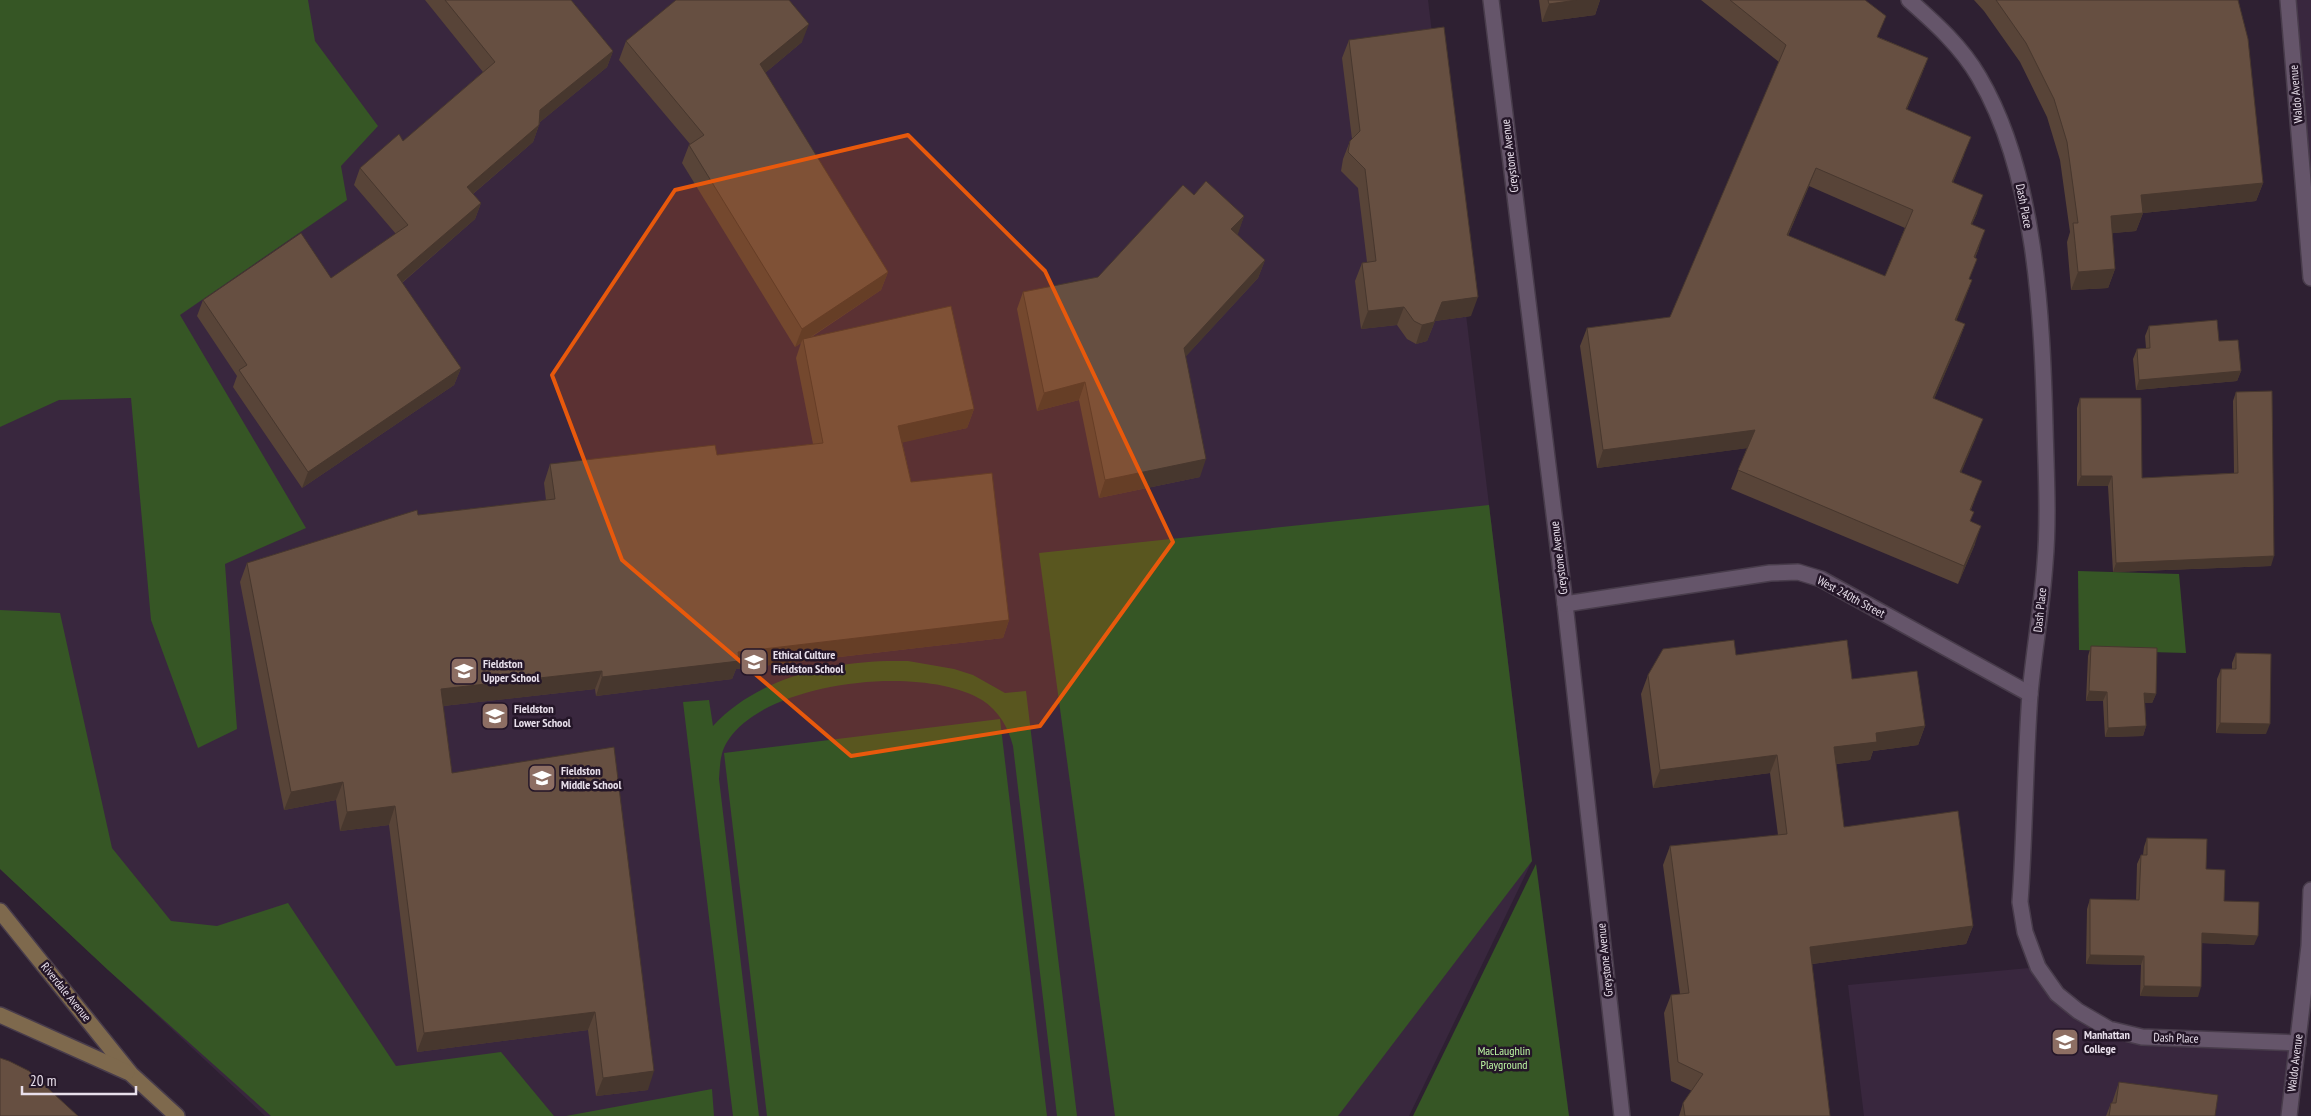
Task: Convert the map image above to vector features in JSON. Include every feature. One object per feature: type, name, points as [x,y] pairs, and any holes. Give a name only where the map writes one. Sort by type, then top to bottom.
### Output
[{"type":"main road","name":"Riverdale Avenue","points":[[0,911],[131,1074],[177,1116]]},
{"type":"main road","name":"Riverdale Avenue","points":[[0,1015],[131,1074]]},
{"type":"street","name":"Greystone Avenue","points":[[1491,0],[1564,604],[1622,1116]]},
{"type":"street","name":"Dash Place","points":[[1909,0],[1946,32],[1978,76],[2002,124],[2020,184],[2030,238],[2043,352],[2046,459],[2045,561],[2030,694],[2020,902],[2025,932],[2038,967],[2057,994],[2078,1011],[2109,1029],[2142,1037],[2298,1043]]},
{"type":"street","name":"Waldo Avenue","points":[[2288,0],[2311,278]]},
{"type":"street","name":"West 240th Street","points":[[1564,604],[1770,573],[1798,572],[1821,580],[2030,694]]},
{"type":"street","name":"Waldo Avenue","points":[[2289,1116],[2309,946],[2311,890]]},
{"type":"highlighted area","points":[[908,135],[1045,271],[1173,542],[1040,726],[851,756],[622,560],[552,375],[675,190]]},
{"type":"shaded area","name":"Ethical Culture Fieldston School","points":[[0,0],[1428,0],[1532,861],[1409,1116],[265,1116],[0,869]]},
{"type":"shaded area","points":[[2288,0],[2311,0],[2311,278]]},
{"type":"shaded area","name":"Manhattan College","points":[[2038,967],[2057,994],[2109,1029],[2298,1043],[2289,1116],[1864,1116],[1848,985]]},
{"type":"green space","points":[[0,0],[308,0],[315,41],[378,126],[341,166],[347,200],[180,315],[306,528],[225,564],[237,729],[198,748],[151,620],[131,398],[59,400],[0,427]]},
{"type":"green space","points":[[1489,505],[1532,861],[1338,1116],[1115,1116],[1039,553]]},
{"type":"green space","points":[[2078,571],[2179,574],[2186,653],[2079,650]]},
{"type":"green space","points":[[0,610],[60,613],[112,848],[171,921],[217,926],[288,903],[396,1066],[501,1052],[554,1116],[271,1116],[108,970],[0,869]]},
{"type":"green space","points":[[908,661],[954,669],[973,675],[1005,693],[1026,691],[1077,1116],[1057,1116],[1013,746],[1008,732],[998,714],[988,704],[956,689],[924,683],[887,681],[849,684],[811,691],[777,703],[749,719],[729,739],[724,748],[719,779],[759,1116],[733,1116],[683,702],[709,700],[713,726],[730,710],[750,696],[771,685],[816,670],[840,665]]},
{"type":"green space","points":[[1000,719],[1047,1116],[767,1116],[724,753]]},
{"type":"green space","name":"MacLaughlin Playground","points":[[1536,864],[1569,1116],[1413,1116]]},
{"type":"green space","points":[[712,1089],[714,1116],[566,1116]]},
{"type":"building","points":[[445,0],[571,0],[613,51],[540,110],[539,125],[467,187],[481,203],[397,275],[461,368],[308,472],[239,370],[247,365],[203,300],[301,233],[331,278],[408,225],[360,168],[399,134],[403,141],[495,62]]},
{"type":"building","points":[[676,0],[789,0],[809,24],[760,64],[888,272],[802,329],[689,145],[704,135],[626,41]]},
{"type":"building","points":[[1548,0],[1577,0],[1549,4]]},
{"type":"building","points":[[1730,0],[1865,0],[1886,16],[1877,37],[1928,58],[1906,109],[1971,137],[1952,182],[1983,195],[1971,224],[1985,230],[1974,257],[1977,259],[1969,279],[1972,280],[1955,320],[1965,324],[1933,398],[1983,419],[1960,472],[1982,481],[1970,510],[1974,512],[1970,521],[1981,526],[1964,566],[1738,470],[1755,430],[1603,450],[1587,328],[1670,317],[1786,45]],"holes":[[[1816,168],[1913,210],[1885,276],[1787,235]]]},
{"type":"building","points":[[1996,0],[2238,0],[2248,39],[2263,183],[2141,195],[2143,213],[2111,216],[2115,269],[2078,272],[2073,223],[2078,223],[2067,142],[2054,99],[2026,43]]},
{"type":"building","points":[[1444,27],[1478,297],[1442,302],[1434,322],[1422,325],[1414,321],[1404,307],[1368,311],[1362,263],[1376,261],[1365,169],[1348,152],[1350,141],[1360,131],[1349,40]]},
{"type":"building","points":[[1206,181],[1244,216],[1231,229],[1265,260],[1184,348],[1206,459],[1105,480],[1085,382],[1044,393],[1023,292],[1098,277],[1183,185],[1194,195]]},
{"type":"building","points":[[951,306],[974,409],[898,426],[911,482],[992,473],[1009,620],[738,652],[739,661],[602,677],[602,671],[441,689],[452,773],[614,747],[654,1071],[603,1078],[595,1012],[424,1033],[395,806],[347,812],[343,782],[291,792],[247,563],[417,510],[418,515],[555,499],[550,464],[715,445],[717,455],[823,443],[803,339]]},
{"type":"building","points":[[2217,320],[2219,341],[2238,340],[2241,371],[2139,380],[2137,349],[2150,348],[2149,326]]},
{"type":"building","points":[[2272,391],[2274,556],[2116,563],[2112,476],[2081,476],[2080,398],[2141,398],[2142,478],[2238,473],[2236,392]]},
{"type":"building","points":[[1734,640],[1736,655],[1847,640],[1852,679],[1917,671],[1925,726],[1876,733],[1877,742],[1834,747],[1844,827],[1958,811],[1973,926],[1810,947],[1830,1116],[1685,1116],[1683,1103],[1703,1074],[1678,1062],[1671,995],[1689,993],[1670,846],[1787,834],[1777,755],[1660,770],[1648,675],[1663,649]]},
{"type":"building","points":[[2091,646],[2157,648],[2156,694],[2144,693],[2146,726],[2108,728],[2107,692],[2089,691]]},
{"type":"building","points":[[2236,653],[2271,654],[2270,724],[2220,723],[2221,669],[2236,669]]},
{"type":"building","points":[[2147,838],[2207,839],[2206,869],[2225,870],[2224,901],[2259,902],[2258,936],[2202,933],[2201,987],[2144,986],[2144,956],[2090,955],[2090,899],[2139,900],[2141,855],[2147,855]]},
{"type":"building","points":[[0,1058],[29,1071],[78,1116],[0,1116]]},
{"type":"building","points":[[2119,1082],[2218,1095],[2215,1116],[2109,1116],[2111,1103],[2116,1103]]},
{"type":"place","name":"Ethical Culture Fieldston School","points":[[754,662]]},
{"type":"place","name":"Fieldston Upper School","points":[[464,671]]},
{"type":"place","name":"Fieldston Lower School","points":[[495,716]]},
{"type":"place","name":"Fieldston Middle School","points":[[542,778]]},
{"type":"place","name":"Manhattan College","points":[[2065,1042]]}]
